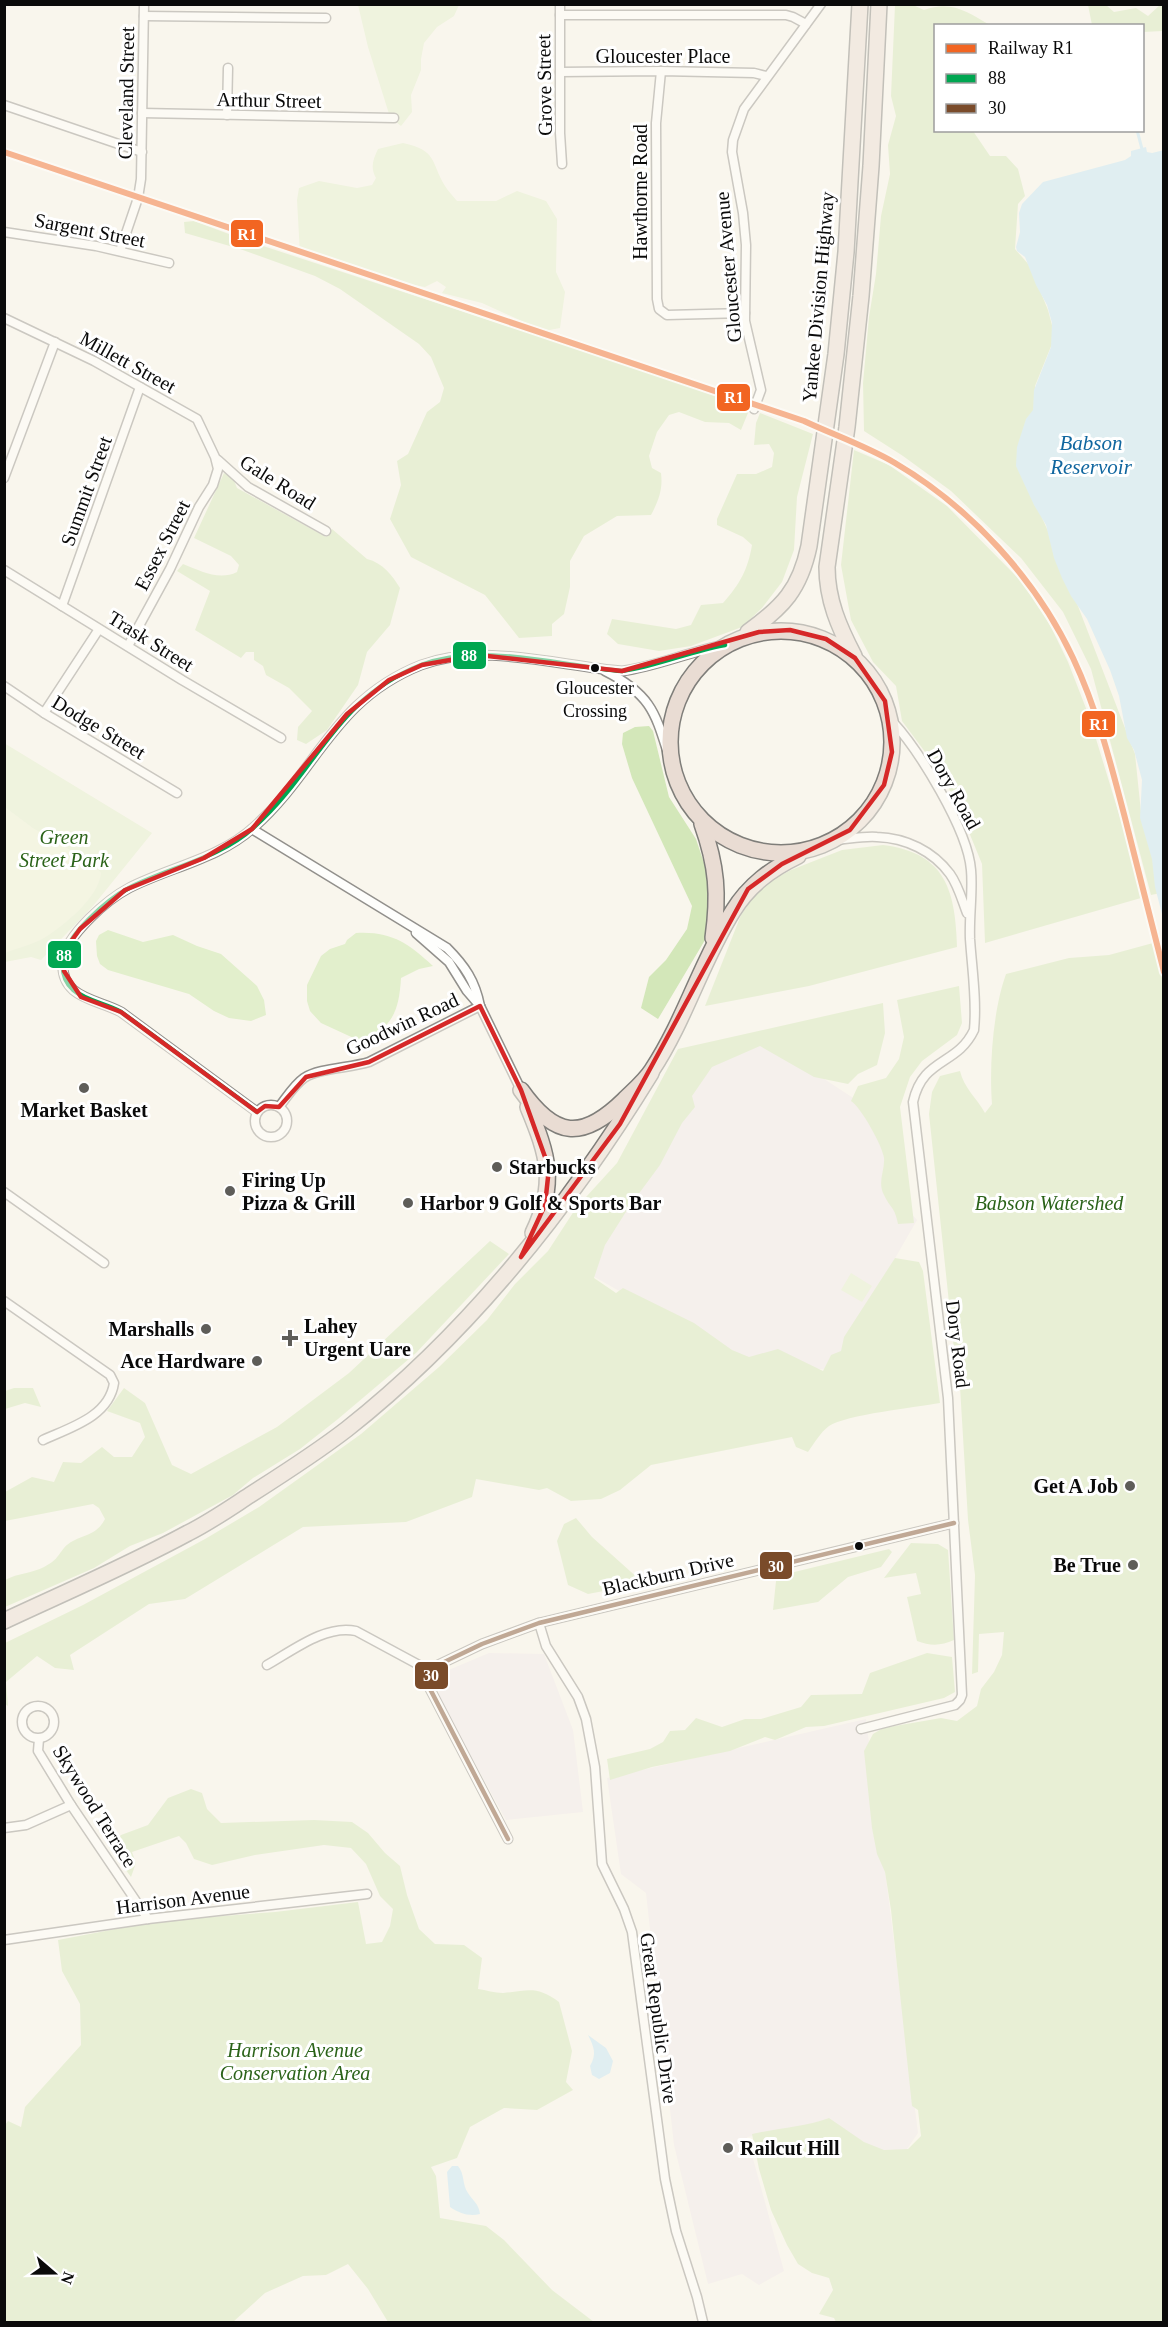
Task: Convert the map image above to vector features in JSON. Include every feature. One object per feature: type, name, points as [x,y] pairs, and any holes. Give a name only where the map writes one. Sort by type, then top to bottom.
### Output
[{"type":"highway","name":"Yankee Division Highway","points":[[741,637],[778,609],[795,588],[802,576],[809,546],[826,428],[846,252],[860,4]]},
{"type":"highway","name":"Yankee Division Highway","points":[[855,658],[833,612],[826,583],[828,549],[847,427],[866,247],[879,4]]},
{"type":"highway","points":[[4,1621],[190,1533],[298,1465],[348,1428],[452,1334],[521,1257],[565,1203],[620,1124],[685,1011],[711,950],[733,910],[748,889],[782,864],[835,840],[866,815],[884,785],[892,752],[892,721],[874,680],[855,658],[826,639],[801,632],[778,630],[741,637],[725,645],[704,661],[691,675],[681,693],[670,729],[669,749],[676,782],[686,802],[701,821],[728,841],[762,853],[788,854],[815,849]]},
{"type":"highway","points":[[701,821],[712,849],[717,883],[717,910],[711,950]]},
{"type":"highway","points":[[521,1090],[541,1116],[554,1124],[567,1129],[585,1128],[607,1116],[651,1073]]},
{"type":"highway","points":[[521,1090],[544,1144],[549,1168],[545,1205],[521,1257]]},
{"type":"street","name":"Cleveland Street","points":[[120,251],[138,198],[142,152],[144,4]]},
{"type":"street","name":"Grove Street","points":[[560,4],[562,164]]},
{"type":"street","name":"Gloucester Avenue","points":[[754,409],[760,393],[744,313],[746,245],[732,152],[733,140],[744,109],[821,4]]},
{"type":"street","points":[[560,15],[786,15],[806,24]]},
{"type":"street","points":[[144,16],[326,18]]},
{"type":"street","points":[[227,115],[228,68]]},
{"type":"street","name":"Gloucester Place","points":[[560,72],[661,71],[754,73],[766,76]]},
{"type":"street","name":"Hawthorne Road","points":[[661,71],[656,146],[657,299],[661,312],[667,315],[744,313]]},
{"type":"street","points":[[4,105],[142,152]]},
{"type":"street","name":"Arthur Street","points":[[142,113],[394,118]]},
{"type":"street","name":"Sargent Street","points":[[4,232],[120,251],[169,263]]},
{"type":"street","name":"Millett Street","points":[[4,318],[94,361],[197,419],[215,457]]},
{"type":"street","points":[[4,478],[55,342]]},
{"type":"street","name":"Summit Street","points":[[62,606],[140,387]]},
{"type":"street","name":"Gale Road","points":[[215,457],[248,487],[326,531]]},
{"type":"street","name":"Essex Street","points":[[128,646],[213,485],[218,469],[215,457]]},
{"type":"street","name":"Trask Street","points":[[4,570],[281,738]]},
{"type":"street","points":[[44,713],[99,628]]},
{"type":"street","points":[[257,1112],[121,1012],[81,997],[67,980],[63,960],[67,947],[80,928],[125,890],[154,875],[204,858],[228,846],[252,829],[272,810],[347,714],[380,686],[422,665],[451,657],[478,655],[622,671],[639,669],[697,650],[725,645]]},
{"type":"street","points":[[602,670],[629,684],[644,698],[655,717],[672,766]]},
{"type":"street","name":"Dodge Street","points":[[4,686],[177,794]]},
{"type":"street","name":"Dory Road","points":[[861,1729],[938,1711],[954,1705],[962,1695],[948,1398],[913,1102],[924,1075],[964,1047],[974,1030],[969,916],[971,870],[959,827],[904,734],[892,721]]},
{"type":"street","points":[[252,829],[447,948],[459,960],[476,986],[480,1006],[521,1090]]},
{"type":"street","name":"Dory Road","points":[[835,840],[892,838],[919,847],[951,876],[969,916]]},
{"type":"street","name":"Goodwin Road","points":[[279,1107],[297,1084],[306,1077],[318,1072],[369,1062],[480,1006]]},
{"type":"street","points":[[265,1106],[279,1107],[286,1115],[286,1126],[274,1136],[264,1135],[259,1132],[255,1122],[257,1112],[265,1106]]},
{"type":"street","points":[[4,1192],[104,1263]]},
{"type":"street","points":[[4,1301],[113,1379],[111,1395],[94,1416],[43,1440]]},
{"type":"street","name":"Blackburn Drive","points":[[432,1672],[438,1665],[472,1649],[539,1623],[954,1523]]},
{"type":"street","name":"Great Republic Drive","points":[[539,1623],[546,1647],[578,1697],[586,1719],[595,1767],[602,1864],[624,1909],[632,1932],[665,2179],[676,2231],[703,2322]]},
{"type":"street","points":[[267,1665],[313,1639],[348,1629],[356,1631],[432,1672],[429,1687],[508,1839]]},
{"type":"street","name":"Skywood Terrace","points":[[39,1739],[38,1751],[71,1805],[148,1919]]},
{"type":"street","points":[[4,1828],[26,1825],[71,1805]]},
{"type":"street","name":"Harrison Avenue","points":[[4,1940],[148,1919],[367,1894]]},
{"type":"highlighted area","points":[[790,630],[826,639],[855,658],[885,701],[892,752],[884,785],[850,830],[782,864],[748,889],[620,1124],[521,1257],[545,1205],[549,1168],[521,1090],[480,1006],[369,1062],[306,1077],[279,1107],[265,1106],[257,1112],[121,1012],[81,997],[64,971],[67,947],[80,929],[125,890],[204,858],[252,829],[347,714],[389,680],[422,665],[478,655],[622,671],[759,632]]},
{"type":"shaded area","points":[[763,1039],[867,1107],[886,1161],[886,1185],[917,1220],[831,1370],[743,1362],[586,1272],[708,1061]]},
{"type":"shaded area","points":[[489,1653],[544,1654],[573,1730],[583,1812],[506,1820],[438,1696],[444,1672]]},
{"type":"shaded area","points":[[866,1719],[918,2133],[898,2162],[833,2124],[747,2137],[784,2271],[759,2285],[742,2274],[708,2284],[674,2145],[646,1893],[621,1874],[607,1778]]},
{"type":"green space","points":[[358,5],[459,5],[454,16],[437,27],[424,43],[421,70],[411,95],[412,112],[401,126],[390,117],[368,47]]},
{"type":"green space","points":[[895,5],[913,5],[924,10],[943,6],[951,7],[988,24],[934,24],[934,132],[974,132],[990,156],[1006,156],[1018,169],[1025,196],[1018,204],[1015,249],[1030,266],[1048,310],[1053,329],[1052,344],[1035,386],[1036,412],[1019,466],[1056,549],[1135,754],[1141,812],[1161,893],[1151,895],[1091,669],[1063,612],[1021,558],[951,491],[864,431],[863,383],[869,317],[876,274],[881,216],[890,174],[888,145],[896,116],[891,96]]},
{"type":"green space","points":[[1088,5],[1106,5],[1114,12],[1136,8],[1148,16],[1163,5],[1163,31],[1144,32],[1144,24],[1092,24]]},
{"type":"green space","points":[[403,143],[422,150],[432,158],[445,186],[457,201],[496,201],[517,191],[546,201],[557,219],[556,272],[565,292],[560,328],[544,331],[482,303],[442,293],[446,287],[437,281],[425,287],[361,275],[329,261],[300,254],[297,200],[299,188],[319,181],[357,188],[372,185],[376,178],[373,164],[378,149]]},
{"type":"green space","points":[[194,221],[750,408],[741,430],[729,423],[705,422],[679,412],[669,415],[657,432],[649,456],[652,468],[661,473],[660,494],[651,515],[617,516],[584,536],[570,561],[570,587],[564,614],[552,624],[552,636],[519,638],[485,595],[411,557],[390,519],[401,485],[397,461],[408,454],[427,412],[440,402],[444,388],[431,357],[419,344],[340,289],[315,276],[240,249],[185,233],[184,222]]},
{"type":"green space","points":[[760,413],[813,434],[797,497],[794,550],[782,582],[762,608],[742,627],[691,646],[659,651],[618,644],[607,634],[612,619],[676,629],[691,625],[701,605],[723,603],[739,583],[746,569],[752,545],[743,537],[717,525],[717,519],[737,474],[756,474],[772,467],[774,453],[769,444],[754,445],[756,423]]},
{"type":"green space","points":[[854,450],[889,465],[947,506],[1021,581],[1050,625],[1068,662],[1089,716],[1123,827],[1141,898],[985,943],[982,864],[964,820],[943,776],[902,721],[896,686],[873,662],[851,620],[841,565]]},
{"type":"green space","points":[[224,473],[233,478],[237,488],[326,537],[332,529],[367,559],[382,567],[400,588],[390,625],[367,652],[358,685],[327,730],[306,744],[297,740],[298,727],[312,711],[289,688],[266,675],[263,666],[254,660],[254,652],[246,652],[241,658],[195,630],[210,591],[177,571],[183,564],[217,575],[224,576],[237,572],[239,565],[231,556],[194,538]]},
{"type":"green space","points":[[649,726],[653,731],[669,797],[696,839],[709,878],[710,908],[705,940],[658,1019],[641,1008],[649,977],[666,960],[687,929],[692,906],[632,778],[622,744],[623,733],[635,727]]},
{"type":"green space","name":"Green Street Park","points":[[4,743],[152,833],[93,906],[41,960],[31,957],[5,962]]},
{"type":"green space","points":[[5,807],[33,828],[94,864],[101,873],[99,882],[88,901],[71,918],[35,943],[5,953]]},
{"type":"green space","points":[[883,845],[904,849],[921,857],[934,866],[943,878],[954,909],[957,947],[809,986],[705,1006],[741,915],[756,893],[770,881],[791,870],[842,850]]},
{"type":"green space","points":[[108,930],[143,942],[173,935],[221,954],[257,986],[264,1000],[266,1015],[251,1021],[229,1018],[189,994],[108,970],[100,964],[96,941],[99,935]]},
{"type":"green space","points":[[356,933],[389,936],[407,945],[433,966],[419,969],[401,978],[396,1009],[392,1017],[380,1030],[360,1041],[321,1023],[310,1011],[307,1001],[307,985],[321,956],[330,949],[345,944]]},
{"type":"green space","name":"Babson Watershed","points":[[1153,943],[1164,986],[1163,2322],[836,2322],[834,2318],[819,2314],[833,2290],[829,2278],[812,2273],[798,2264],[771,2210],[752,2134],[829,2118],[864,2142],[884,2150],[908,2149],[921,2136],[918,2110],[912,2106],[891,1910],[885,1872],[877,1854],[872,1828],[864,1751],[873,1734],[883,1728],[941,1718],[957,1721],[977,1706],[981,1689],[994,1672],[1002,1655],[1004,1632],[979,1634],[978,1672],[972,1674],[975,1575],[968,1520],[960,1387],[929,1114],[932,1092],[940,1076],[960,1071],[967,1088],[985,1113],[992,1104],[993,1038],[998,1004],[1006,974],[1069,958],[1109,955]]},
{"type":"green space","points":[[959,986],[962,1023],[957,1035],[922,1061],[910,1077],[900,1107],[914,1223],[898,1224],[894,1211],[882,1190],[883,1153],[866,1119],[851,1101],[858,1086],[886,1078],[899,1059],[904,1037],[897,1000]]},
{"type":"green space","points":[[883,1003],[885,1033],[877,1065],[858,1074],[848,1084],[814,1077],[760,1046],[712,1067],[692,1096],[695,1107],[682,1123],[660,1165],[605,1245],[594,1278],[616,1293],[623,1288],[694,1323],[732,1350],[749,1357],[778,1349],[823,1371],[831,1355],[841,1351],[844,1337],[895,1258],[919,1262],[923,1271],[940,1403],[865,1415],[837,1422],[823,1432],[808,1452],[796,1447],[792,1437],[651,1465],[620,1490],[601,1499],[571,1501],[547,1488],[539,1490],[476,1479],[472,1497],[406,1522],[303,1527],[185,1599],[149,1604],[70,1655],[74,1670],[55,1668],[37,1656],[6,1682],[8,1706],[5,1704],[5,1643],[83,1605],[259,1507],[361,1434],[439,1367],[487,1320],[515,1284],[548,1251],[576,1208],[617,1163],[678,1049]]},
{"type":"green space","points":[[490,1241],[509,1254],[416,1353],[300,1449],[253,1478],[233,1495],[163,1533],[130,1546],[94,1568],[5,1607],[5,1580],[48,1565],[64,1548],[74,1540],[96,1530],[105,1519],[99,1508],[93,1504],[5,1521],[5,1492],[32,1477],[54,1482],[63,1462],[81,1463],[102,1447],[114,1457],[132,1457],[145,1437],[140,1423],[107,1411],[124,1388],[145,1403],[172,1465],[191,1474],[277,1427],[349,1373]]},
{"type":"green space","points":[[851,1273],[872,1286],[862,1302],[841,1290]]},
{"type":"green space","points":[[14,1388],[33,1388],[41,1407],[25,1403],[5,1409],[5,1391]]},
{"type":"green space","points":[[576,1518],[592,1537],[640,1580],[635,1585],[588,1594],[568,1585],[557,1541],[564,1524]]},
{"type":"green space","points":[[911,1543],[938,1544],[948,1550],[954,1640],[936,1645],[917,1641],[907,1597],[921,1594],[916,1573],[884,1578]]},
{"type":"green space","points":[[889,1549],[892,1552],[881,1567],[848,1577],[818,1602],[773,1610],[776,1581],[786,1574]]},
{"type":"green space","points":[[927,1653],[952,1657],[955,1692],[944,1698],[824,1726],[806,1727],[775,1740],[765,1737],[730,1751],[652,1767],[610,1780],[607,1759],[650,1749],[663,1742],[670,1731],[685,1730],[696,1718],[722,1727],[745,1719],[761,1719],[801,1707],[811,1695],[862,1694],[870,1673]]},
{"type":"green space","name":"Harrison Avenue Conservation Area","points":[[191,1789],[202,1793],[207,1809],[221,1823],[314,1820],[352,1822],[368,1833],[400,1866],[419,1929],[435,1944],[464,1945],[482,1958],[478,1989],[497,1993],[538,1991],[559,2002],[572,2051],[566,2082],[573,2090],[537,2110],[504,2108],[470,2127],[457,2158],[431,2167],[436,2176],[440,2218],[486,2226],[504,2240],[552,2290],[594,2322],[388,2322],[368,2289],[348,2264],[326,2275],[303,2276],[265,2293],[233,2322],[5,2322],[5,2125],[8,2121],[21,2127],[25,2107],[81,2045],[80,2004],[62,1971],[58,1940],[158,1921],[275,1912],[358,1902],[366,1944],[382,1942],[390,1926],[393,1909],[380,1896],[366,1864],[351,1848],[324,1845],[255,1855],[212,1865],[194,1859],[186,1843],[179,1836],[132,1852],[136,1863],[131,1877],[109,1847],[121,1835],[148,1825],[168,1798]]},
{"type":"water","name":"Babson Reservoir","points":[[1146,147],[1147,152],[1152,153],[1164,150],[1163,918],[1155,887],[1152,859],[1140,818],[1142,780],[1134,750],[1127,738],[1119,696],[1087,619],[1062,578],[1054,558],[1046,525],[1016,466],[1017,447],[1026,419],[1033,410],[1034,390],[1051,347],[1052,323],[1047,305],[1025,257],[1017,251],[1020,232],[1019,213],[1022,204],[1043,182],[1125,160],[1131,156],[1131,151]]},
{"type":"water","points":[[588,2035],[606,2048],[613,2061],[610,2073],[599,2079],[592,2075],[590,2066],[594,2050]]},
{"type":"water","points":[[452,2166],[458,2166],[462,2172],[466,2190],[477,2205],[480,2214],[464,2214],[450,2207],[447,2172]]},
{"type":"waterway","points":[[1138,132],[1142,149]]},
{"type":"rail line","name":"R1","points":[[4,152],[804,421],[884,457],[923,481],[975,523],[998,547],[1040,600],[1073,658],[1109,757],[1164,972]]},
{"type":"transit line","name":"88","points":[[257,1112],[121,1012],[82,996],[67,983],[63,973],[66,950],[89,919],[110,900],[129,888],[210,855],[240,838],[276,805],[346,717],[367,697],[391,680],[421,665],[445,658],[495,655],[622,671],[725,645]]},
{"type":"transit line","name":"30","points":[[508,1839],[429,1687],[432,1672],[438,1665],[482,1644],[539,1623],[954,1523]]},
{"type":"place","name":"Gloucester Crossing","points":[[595,668]]},
{"type":"place","name":"Market Basket","points":[[84,1088]]},
{"type":"place","name":"Starbucks","points":[[497,1167]]},
{"type":"place","name":"Firing Up Pizza & Grill","points":[[230,1191]]},
{"type":"place","name":"Harbor 9 Golf & Sports Bar","points":[[408,1203]]},
{"type":"place","name":"Marshalls","points":[[206,1329]]},
{"type":"place","name":"Lahey Urgent Uare","points":[[290,1338]]},
{"type":"place","name":"Ace Hardware","points":[[257,1361]]},
{"type":"place","name":"Get A Job","points":[[1130,1486]]},
{"type":"place","name":"Be True","points":[[1133,1565]]},
{"type":"place","name":"Railcut Hill","points":[[728,2148]]}]
